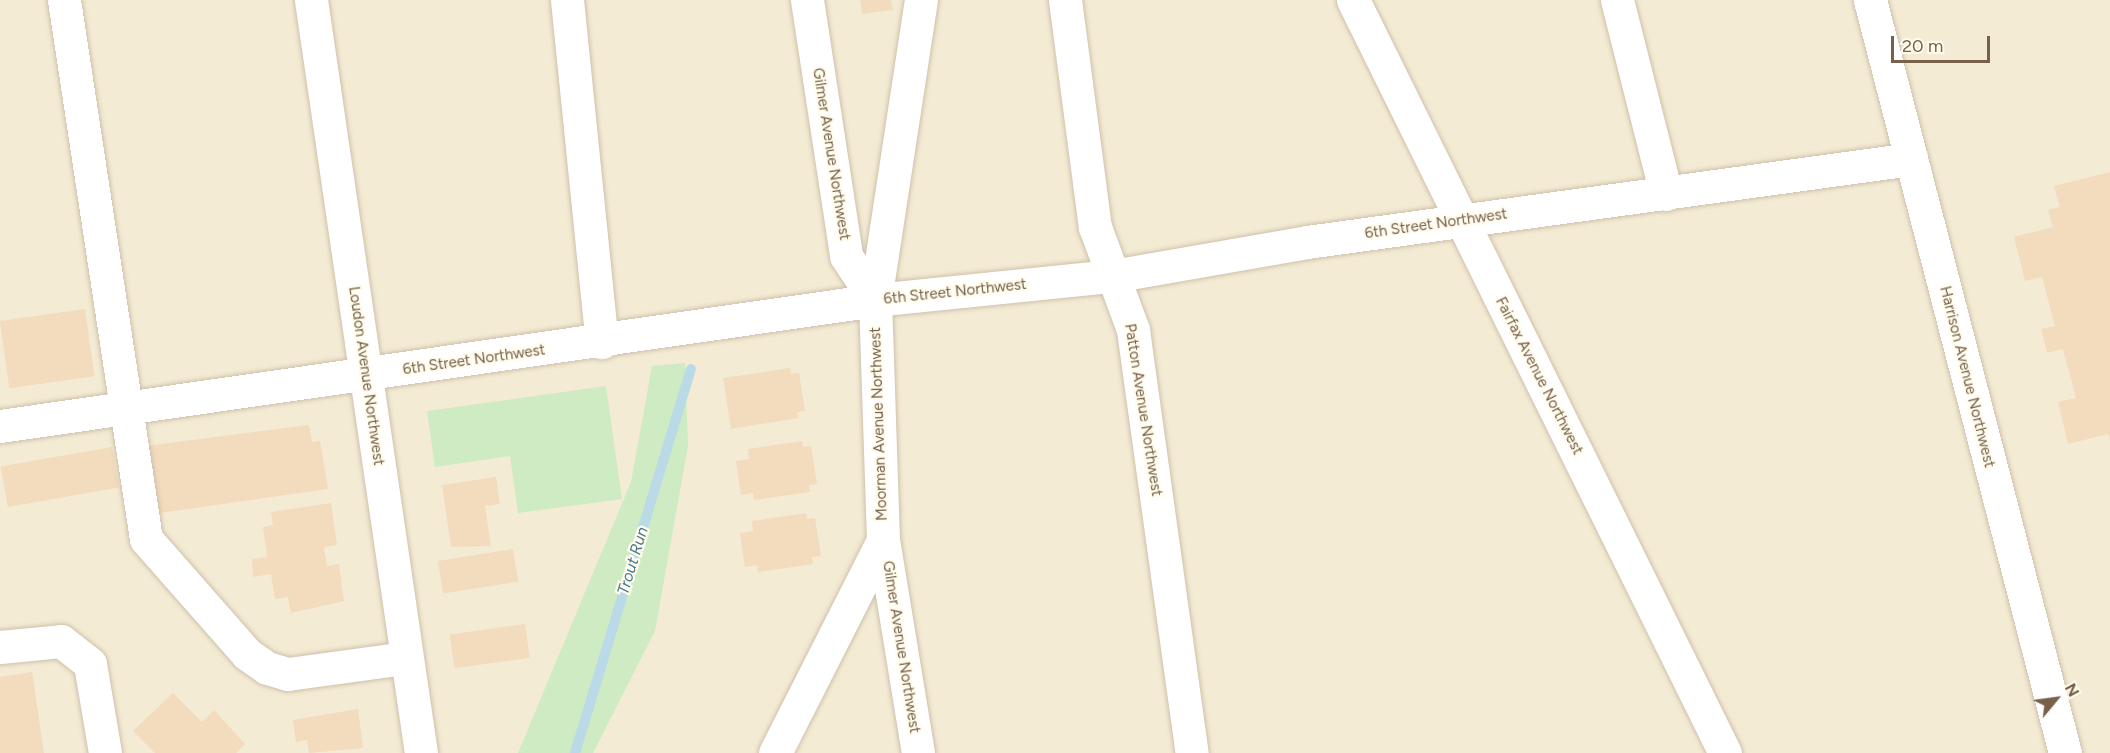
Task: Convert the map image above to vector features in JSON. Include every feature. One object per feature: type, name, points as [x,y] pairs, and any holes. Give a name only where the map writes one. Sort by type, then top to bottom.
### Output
[{"type":"street","points":[[64,0],[123,408],[146,539],[247,654],[288,674],[405,658]]},
{"type":"street","name":"Loudon Avenue Northwest","points":[[311,0],[405,658],[421,753]]},
{"type":"street","points":[[567,0],[602,342]]},
{"type":"street","name":"Gilmer Avenue Northwest","points":[[807,0],[846,256],[876,300]]},
{"type":"street","name":"Moorman Avenue Northwest","points":[[775,753],[883,540],[876,300],[921,0]]},
{"type":"street","name":"Patton Avenue Northwest","points":[[1065,0],[1095,227],[1133,330],[1192,753]]},
{"type":"street","name":"Fairfax Avenue Northwest","points":[[1353,0],[1725,753]]},
{"type":"street","points":[[1617,0],[1666,194]]},
{"type":"street","name":"Harrison Avenue Northwest","points":[[1869,0],[2065,753]]},
{"type":"street","name":"6th Street Northwest","points":[[0,426],[602,342],[876,300],[1113,276],[1461,221],[1911,159]]},
{"type":"street","name":"Gilmer Avenue Northwest","points":[[883,540],[918,753]]},
{"type":"street","points":[[0,648],[62,641],[90,664],[105,753]]},
{"type":"shaded area","points":[[0,0],[2110,0],[2110,753],[0,753]]},
{"type":"green space","points":[[685,363],[688,446],[655,631],[593,753],[518,753],[631,482],[652,366]]},
{"type":"green space","points":[[606,386],[622,499],[518,513],[510,456],[435,467],[427,411]]},
{"type":"building","points":[[860,0],[891,0],[893,10],[862,14]]},
{"type":"building","points":[[2110,172],[2110,439],[2108,434],[2068,444],[2058,402],[2076,398],[2063,349],[2047,353],[2041,329],[2055,326],[2042,277],[2025,281],[2014,237],[2053,227],[2048,210],[2060,207],[2054,186]]},
{"type":"building","points":[[85,309],[94,376],[9,388],[0,321]]},
{"type":"building","points":[[790,368],[791,374],[799,373],[805,411],[797,412],[798,418],[731,429],[723,378]]},
{"type":"building","points":[[309,425],[312,442],[320,441],[328,489],[146,515],[138,447]]},
{"type":"building","points":[[802,441],[803,447],[811,446],[817,484],[809,485],[810,492],[754,500],[753,493],[741,495],[736,461],[749,459],[748,449]]},
{"type":"building","points":[[112,447],[119,487],[8,507],[1,467]]},
{"type":"building","points":[[496,477],[500,504],[485,506],[491,546],[451,547],[442,485]]},
{"type":"building","points":[[331,503],[337,545],[324,547],[327,566],[339,564],[344,601],[291,613],[288,597],[275,599],[271,574],[253,577],[252,559],[267,557],[263,527],[273,525],[271,512]]},
{"type":"building","points":[[806,513],[807,519],[815,518],[821,556],[812,557],[813,564],[758,572],[757,565],[745,567],[740,533],[753,531],[752,521]]},
{"type":"building","points":[[513,549],[518,582],[443,593],[438,561]]},
{"type":"building","points":[[525,624],[530,658],[454,668],[450,635]]},
{"type":"building","points":[[32,672],[44,753],[0,753],[0,677]]},
{"type":"building","points":[[173,693],[202,722],[214,710],[245,744],[236,753],[155,753],[133,731]]},
{"type":"building","points":[[358,709],[363,748],[309,753],[307,740],[296,742],[293,720]]},
{"type":"waterway","name":"Trout Run","points":[[575,753],[691,369]]}]
